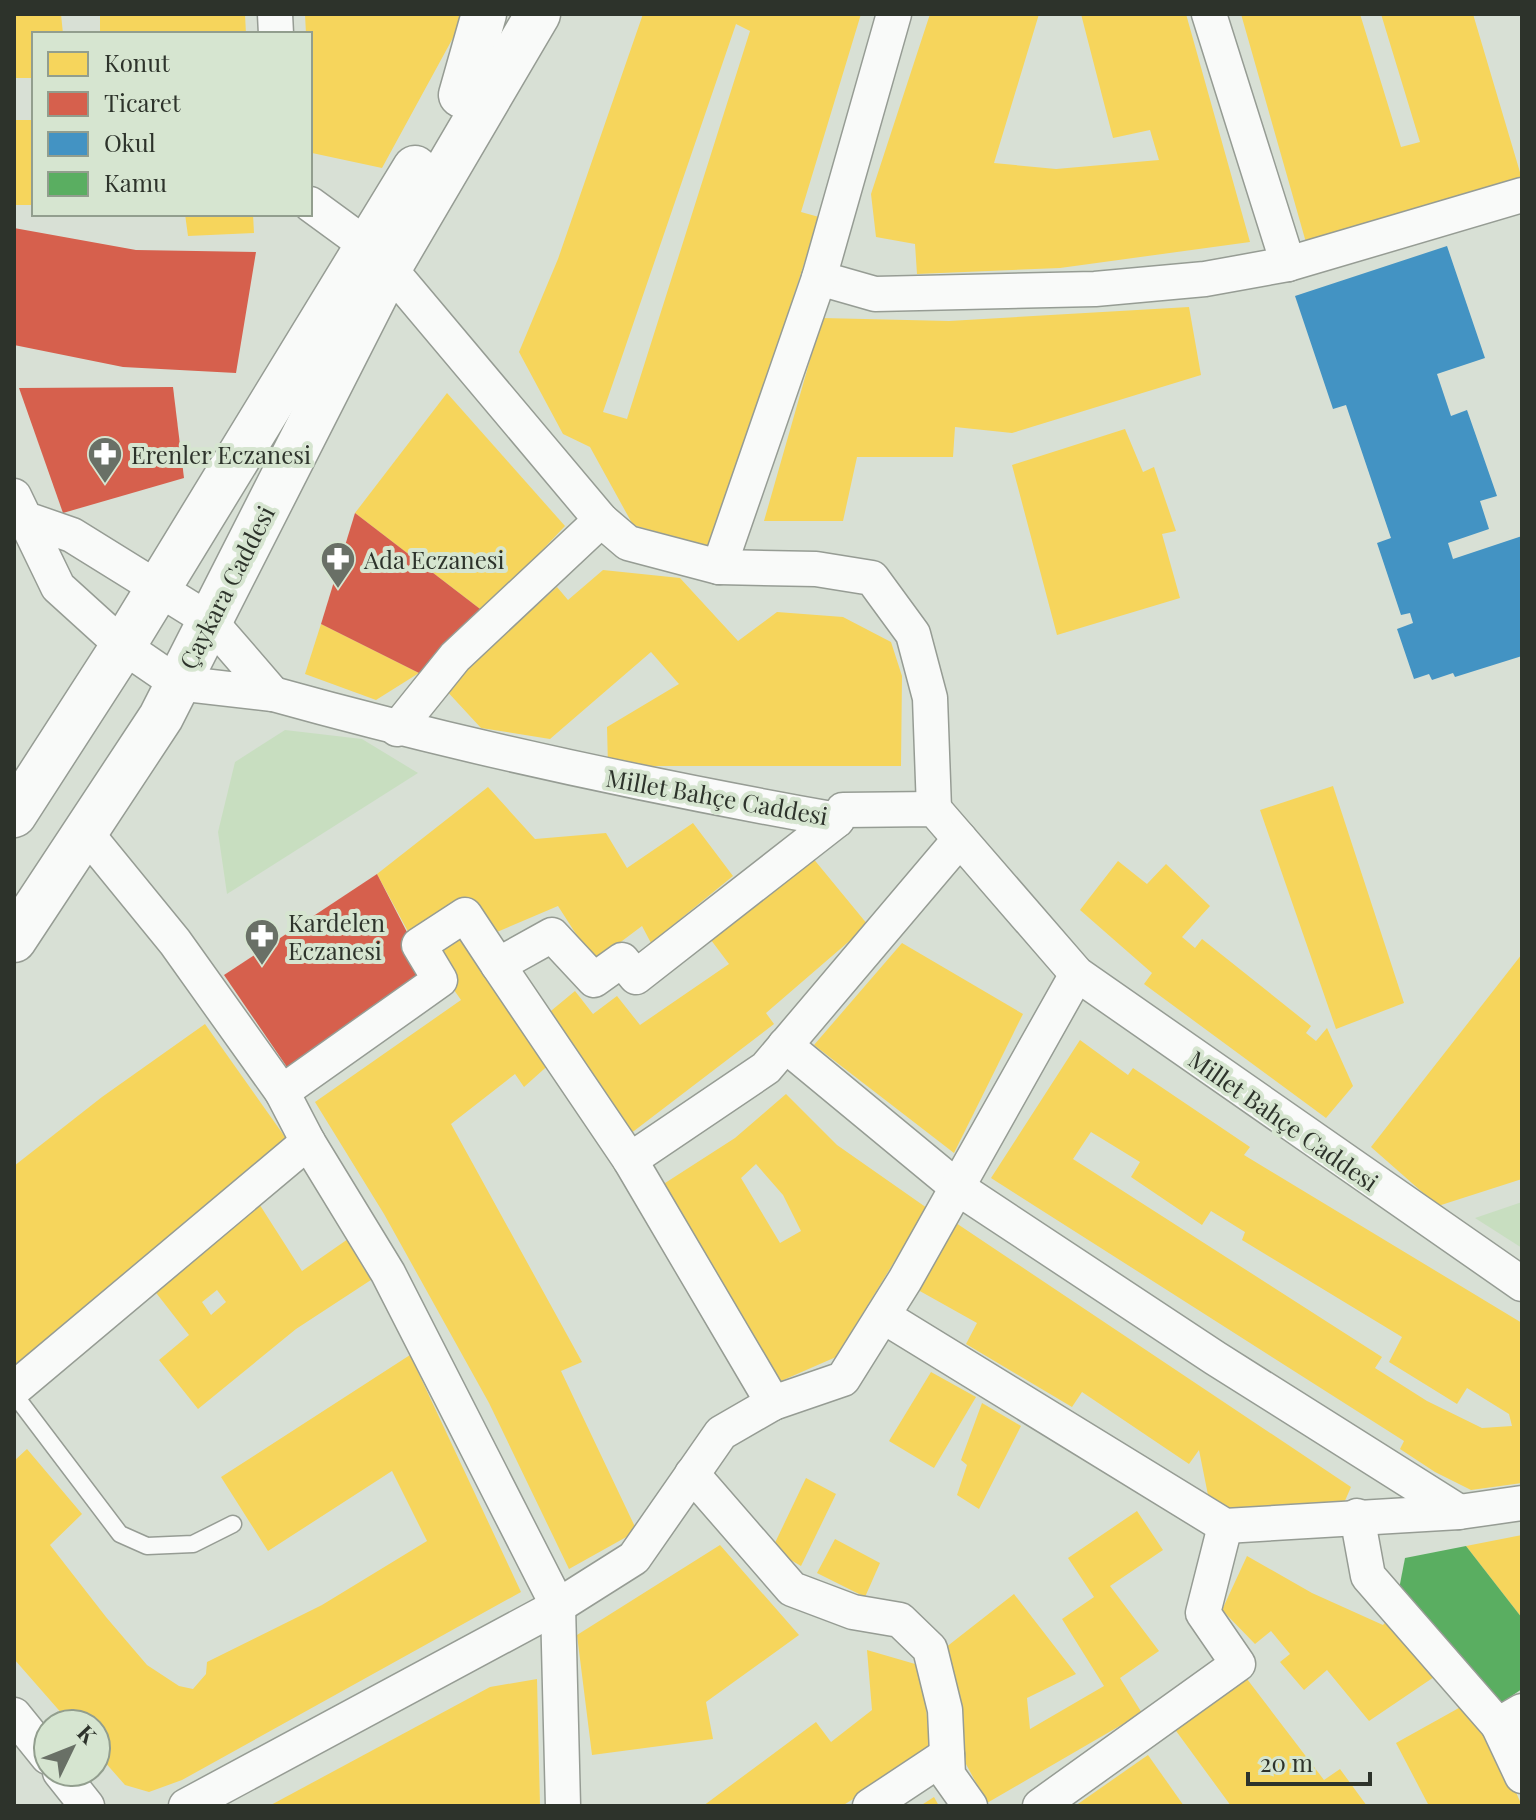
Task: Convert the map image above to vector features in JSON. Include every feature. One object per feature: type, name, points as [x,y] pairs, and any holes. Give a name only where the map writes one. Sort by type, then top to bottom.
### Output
[{"type":"main road","points":[[461,95],[484,14]]},
{"type":"main road","name":"Çaykara Caddesi","points":[[14,940],[161,717],[378,257],[505,14]]},
{"type":"main road","name":"Çaykara Caddesi","points":[[14,815],[159,586],[538,14]]},
{"type":"street","points":[[719,567],[819,278],[894,14]]},
{"type":"street","points":[[1209,14],[1288,264]]},
{"type":"street","points":[[819,278],[875,294],[1095,289],[1205,279],[1288,264],[1522,195]]},
{"type":"street","points":[[312,206],[378,257],[601,520],[628,543],[719,567],[816,569],[872,578],[913,634],[920,660],[930,698],[934,809]]},
{"type":"street","points":[[18,507],[159,586],[209,620],[273,694]]},
{"type":"street","points":[[18,507],[58,587],[123,646],[177,683]]},
{"type":"street","points":[[397,729],[455,657],[601,520]]},
{"type":"street","name":"Millet Bahçe Caddesi","points":[[177,683],[273,694],[397,729],[639,785],[837,820],[843,810],[934,809],[1077,974],[1522,1284]]},
{"type":"street","points":[[498,965],[552,935],[594,980],[622,960],[636,977],[837,820]]},
{"type":"street","points":[[86,833],[175,942],[282,1092],[308,1142],[388,1273],[558,1606],[563,1806]]},
{"type":"street","points":[[630,1160],[766,1068],[960,839]]},
{"type":"street","points":[[282,1092],[440,980],[419,945],[465,915],[630,1160],[773,1403]]},
{"type":"street","points":[[186,1806],[558,1606],[634,1558],[721,1433],[773,1403],[843,1379],[958,1188],[1077,974]]},
{"type":"street","points":[[785,1045],[958,1188],[1215,1358],[1459,1512]]},
{"type":"street","points":[[14,1391],[308,1142]]},
{"type":"street","points":[[883,1316],[1225,1526],[1459,1512],[1522,1503]]},
{"type":"street","points":[[692,1474],[792,1589],[853,1612],[900,1620],[930,1649],[945,1710],[948,1775],[970,1806]]},
{"type":"street","points":[[1357,1516],[1368,1576],[1510,1718],[1522,1776]]},
{"type":"street","points":[[1040,1806],[1238,1664],[1203,1613],[1225,1526]]},
{"type":"street","points":[[14,1715],[32,1737]]},
{"type":"street","points":[[870,1806],[947,1755]]},
{"type":"street","points":[[73,1788],[87,1806]]},
{"type":"lane","points":[[14,1391],[120,1534],[147,1546],[193,1544],[233,1524]]},
{"type":"green space","points":[[285,730],[362,739],[418,773],[227,894],[218,832],[235,762]]},
{"type":"green space","points":[[1522,1202],[1522,1248],[1475,1218]]},
{"type":"building: Konut","points":[[14,14],[61,14],[63,32],[32,32],[32,78],[14,78]]},
{"type":"building: Konut","points":[[100,14],[245,14],[246,32],[100,32]]},
{"type":"building: Konut","points":[[305,14],[466,14],[382,168],[312,153],[312,32],[306,32]]},
{"type":"building: Konut","points":[[643,14],[861,14],[801,212],[819,217],[713,548],[633,525],[590,447],[563,434],[519,352],[558,259]],"holes":[[[736,24],[750,31],[627,419],[603,412]]]},
{"type":"building: Konut","points":[[930,14],[1039,14],[994,163],[1056,169],[1159,160],[1150,130],[1113,138],[1081,14],[1186,14],[1250,242],[1060,268],[917,274],[915,244],[876,237],[871,194]]},
{"type":"building: Konut","points":[[1241,14],[1360,14],[1401,147],[1420,142],[1381,14],[1473,14],[1522,179],[1307,246]]},
{"type":"building: Konut","points":[[14,120],[32,120],[32,205],[14,205]]},
{"type":"building: Konut","points":[[185,216],[253,216],[254,233],[188,236]]},
{"type":"building: Konut","points":[[1189,307],[1201,375],[1012,433],[955,427],[953,457],[857,457],[843,521],[764,521],[822,318],[949,321]]},
{"type":"building: Konut","points":[[447,393],[565,526],[484,612],[355,513]]},
{"type":"building: Konut","points":[[1125,429],[1143,472],[1154,467],[1176,531],[1162,534],[1180,598],[1057,635],[1012,465]]},
{"type":"building: Konut","points":[[603,570],[680,578],[738,641],[777,612],[843,617],[891,642],[902,676],[901,766],[608,766],[607,727],[679,684],[651,652],[550,739],[481,728],[444,688],[557,587],[568,600]]},
{"type":"building: Konut","points":[[321,624],[419,673],[376,700],[305,674]]},
{"type":"building: Konut","points":[[1333,786],[1404,1003],[1336,1029],[1260,810]]},
{"type":"building: Konut","points":[[488,787],[535,839],[606,833],[627,868],[693,823],[733,876],[651,943],[642,926],[594,962],[558,906],[490,935],[412,939],[377,874]]},
{"type":"building: Konut","points":[[812,857],[868,925],[766,1013],[774,1024],[630,1134],[546,1015],[575,991],[593,1014],[617,996],[640,1025],[729,964],[711,940]]},
{"type":"building: Konut","points":[[1118,861],[1147,884],[1166,864],[1210,906],[1182,937],[1195,948],[1202,939],[1311,1026],[1306,1033],[1316,1041],[1327,1028],[1353,1086],[1326,1118],[1144,984],[1152,973],[1080,910]]},
{"type":"building: Konut","points":[[459,932],[553,1061],[524,1087],[515,1074],[451,1124],[582,1362],[561,1371],[637,1531],[569,1569],[489,1403],[384,1214],[315,1102],[461,1000],[445,977],[438,948]]},
{"type":"building: Konut","points":[[902,943],[1023,1014],[954,1153],[814,1045]]},
{"type":"building: Konut","points":[[1522,954],[1522,1179],[1438,1206],[1371,1147]]},
{"type":"building: Konut","points":[[205,1024],[290,1144],[14,1375],[14,1166],[102,1097]]},
{"type":"building: Konut","points":[[1080,1040],[1128,1075],[1133,1068],[1250,1147],[1244,1155],[1522,1323],[1522,1483],[1471,1490],[1435,1472],[1400,1449],[1404,1441],[991,1178]],"holes":[[[1091,1132],[1140,1162],[1131,1177],[1202,1225],[1211,1211],[1245,1232],[1242,1240],[1402,1337],[1389,1362],[1457,1404],[1467,1388],[1509,1414],[1512,1426],[1482,1428],[1427,1401],[1375,1368],[1382,1357],[1073,1159]]]},
{"type":"building: Konut","points":[[786,1094],[837,1145],[927,1208],[836,1357],[781,1381],[662,1185],[735,1138]],"holes":[[[756,1164],[783,1195],[801,1231],[780,1243],[741,1178]]]},
{"type":"building: Konut","points":[[256,1199],[302,1271],[348,1239],[374,1278],[296,1329],[198,1409],[159,1360],[189,1335],[150,1285]],"holes":[[[217,1290],[226,1302],[211,1315],[202,1302]]]},
{"type":"building: Konut","points":[[956,1223],[1351,1487],[1344,1503],[1226,1513],[1209,1500],[1199,1450],[1189,1464],[1082,1392],[1072,1407],[966,1344],[977,1323],[918,1290]]},
{"type":"building: Konut","points":[[410,1355],[521,1592],[182,1780],[149,1792],[125,1785],[112,1770],[112,1708],[57,1708],[14,1659],[14,1461],[27,1449],[82,1514],[50,1545],[147,1665],[179,1686],[193,1689],[206,1674],[207,1662],[322,1605],[427,1541],[392,1471],[268,1551],[221,1477]]},
{"type":"building: Konut","points":[[931,1372],[976,1397],[934,1468],[889,1441]]},
{"type":"building: Konut","points":[[982,1403],[1021,1426],[979,1509],[957,1495],[967,1465],[961,1460]]},
{"type":"building: Konut","points":[[806,1478],[836,1494],[801,1566],[772,1549]]},
{"type":"building: Konut","points":[[1137,1511],[1163,1550],[1110,1586],[1159,1651],[1120,1678],[1142,1713],[987,1803],[960,1753],[945,1648],[1014,1594],[1076,1674],[1027,1698],[1030,1729],[1104,1686],[1062,1619],[1094,1597],[1068,1558]]},
{"type":"building: Konut","points":[[1522,1535],[1522,1618],[1466,1546]]},
{"type":"building: Konut","points":[[835,1539],[880,1563],[865,1597],[817,1573]]},
{"type":"building: Konut","points":[[720,1545],[799,1635],[706,1702],[713,1739],[592,1755],[577,1635]]},
{"type":"building: Konut","points":[[1247,1556],[1312,1593],[1383,1625],[1391,1616],[1437,1675],[1369,1721],[1327,1670],[1304,1690],[1280,1662],[1290,1654],[1271,1631],[1255,1644],[1222,1610]]},
{"type":"building: Konut","points":[[867,1650],[922,1666],[929,1738],[936,1747],[842,1806],[703,1806],[816,1722],[831,1742],[872,1710]]},
{"type":"building: Konut","points":[[537,1679],[540,1806],[269,1806],[490,1687]]},
{"type":"building: Konut","points":[[1247,1679],[1324,1780],[1340,1769],[1367,1806],[1231,1806],[1171,1724]]},
{"type":"building: Konut","points":[[1466,1704],[1502,1760],[1522,1806],[1429,1806],[1396,1743]]},
{"type":"building: Konut","points":[[1148,1755],[1184,1806],[1075,1806]]},
{"type":"building: Konut","points":[[934,1797],[939,1806],[920,1806]]},
{"type":"building: Ticaret","points":[[14,228],[136,250],[256,252],[236,373],[123,367],[14,345]]},
{"type":"building: Ticaret","points":[[173,387],[184,478],[63,513],[19,388]]},
{"type":"building: Ticaret","points":[[355,513],[484,612],[419,673],[321,624]]},
{"type":"building: Ticaret","points":[[377,874],[428,973],[289,1070],[224,975]]},
{"type":"building: Okul","points":[[1447,246],[1485,358],[1437,374],[1451,416],[1467,410],[1497,496],[1480,501],[1489,529],[1448,543],[1453,559],[1522,536],[1522,656],[1455,677],[1453,673],[1432,680],[1429,674],[1414,679],[1397,629],[1413,623],[1410,613],[1401,615],[1377,543],[1391,538],[1346,405],[1333,409],[1295,296]]},
{"type":"building: Kamu","points":[[1466,1546],[1522,1618],[1522,1689],[1501,1703],[1399,1589],[1405,1558]]},
{"type":"place","name":"Erenler Eczanesi","points":[[105,485]]},
{"type":"place","name":"Ada Eczanesi","points":[[338,590]]},
{"type":"place","name":"Kardelen Eczanesi","points":[[262,967]]}]
